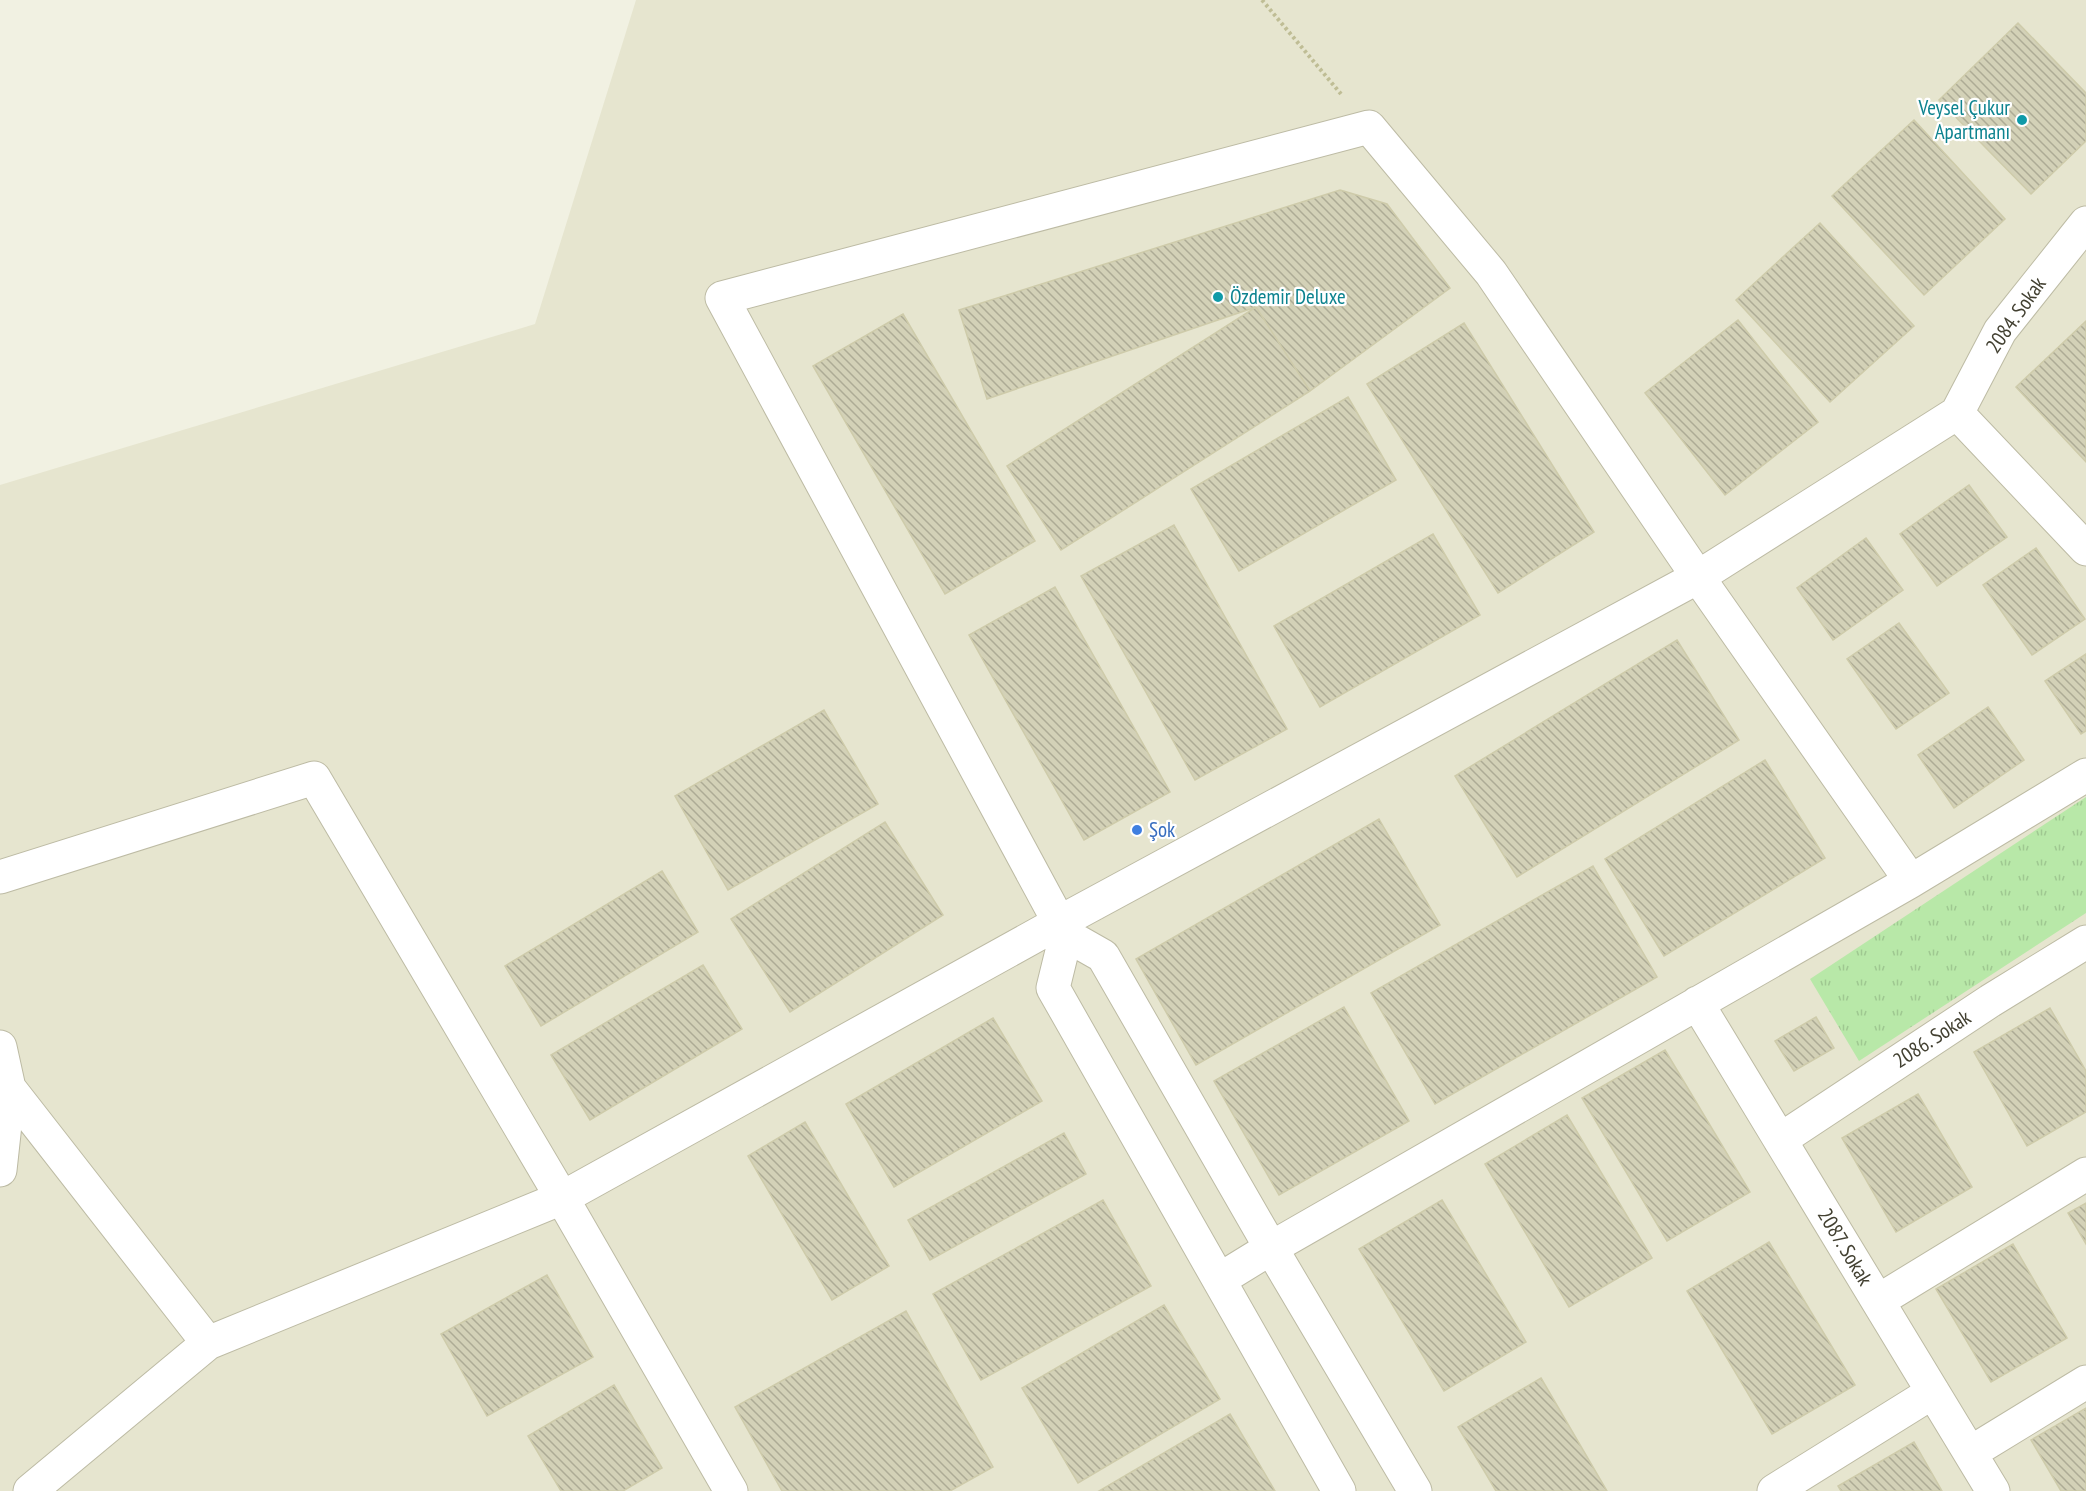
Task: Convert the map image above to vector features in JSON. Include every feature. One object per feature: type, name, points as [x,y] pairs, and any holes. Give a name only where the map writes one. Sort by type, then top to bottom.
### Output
[{"type":"street","points":[[1415,1491],[1103,957],[1063,929],[722,298],[1369,127],[1491,273],[1698,577],[1911,881]]},
{"type":"street","name":"2084. Sokak","points":[[1957,413],[2000,331],[2086,223]]},
{"type":"street","points":[[30,1491],[208,1342],[562,1198],[1063,929],[1698,577],[1957,413],[2086,549]]},
{"type":"street","points":[[1220,1280],[1271,1248],[1911,881],[2086,775]]},
{"type":"street","points":[[0,877],[314,777],[562,1198],[731,1491]]},
{"type":"street","points":[[1063,929],[1053,988],[1339,1491]]},
{"type":"street","name":"2086. Sokak","points":[[1780,1140],[1990,1001],[2086,942]]},
{"type":"street","name":"2087. Sokak","points":[[1697,1004],[1993,1491]]},
{"type":"street","points":[[0,1047],[5,1084],[0,1170]]},
{"type":"street","points":[[5,1084],[208,1342]]},
{"type":"street","points":[[1878,1302],[2086,1174]]},
{"type":"street","points":[[1970,1453],[2086,1382]]},
{"type":"street","points":[[1774,1491],[1933,1392]]},
{"type":"path","points":[[1262,0],[1369,127]]},
{"type":"shaded area","points":[[636,0],[2086,0],[2086,1491],[0,1491],[0,485],[535,324]]},
{"type":"green space","points":[[2086,797],[2086,913],[1859,1061],[1810,979]]},
{"type":"building","name":"Veysel Çukur Apartmanı","points":[[2018,23],[2086,93],[2086,141],[2031,194],[1939,100]]},
{"type":"building","points":[[1914,120],[2005,219],[1924,295],[1832,196]]},
{"type":"building","name":"Özdemir Deluxe","points":[[1340,190],[1387,204],[1450,288],[1310,391],[1256,307],[987,399],[959,310]]},
{"type":"building","points":[[1820,223],[1914,326],[1830,402],[1736,300]]},
{"type":"building","name":"Özdemir Deluxe","points":[[1256,307],[1310,391],[1061,550],[1007,466]]},
{"type":"building","points":[[903,314],[1035,541],[945,594],[813,366]]},
{"type":"building","points":[[1738,320],[1818,422],[1725,495],[1645,393]]},
{"type":"building","points":[[2086,321],[2086,462],[2016,387]]},
{"type":"building","points":[[1464,323],[1594,532],[1498,593],[1367,384]]},
{"type":"building","points":[[1348,397],[1396,480],[1239,571],[1191,489]]},
{"type":"building","points":[[1969,485],[2007,537],[1937,586],[1900,534]]},
{"type":"building","points":[[1174,525],[1287,729],[1195,780],[1081,576]]},
{"type":"building","points":[[1433,534],[1480,615],[1320,707],[1274,626]]},
{"type":"building","points":[[1866,538],[1903,590],[1833,640],[1797,588]]},
{"type":"building","points":[[2036,548],[2085,619],[2032,655],[1983,585]]},
{"type":"building","points":[[1055,587],[1170,792],[1084,840],[969,635]]},
{"type":"building","points":[[1899,623],[1949,693],[1896,729],[1847,659]]},
{"type":"building","points":[[1677,640],[1739,740],[1517,877],[1455,776]]},
{"type":"building","points":[[2086,654],[2086,731],[2081,734],[2045,681]]},
{"type":"building","points":[[1988,707],[2024,760],[1954,808],[1918,755]]},
{"type":"building","points":[[824,710],[878,804],[728,890],[675,796]]},
{"type":"building","points":[[1765,760],[1825,858],[1664,956],[1605,859]]},
{"type":"building","points":[[1379,819],[1440,925],[1196,1065],[1136,959]]},
{"type":"building","points":[[885,822],[943,915],[790,1012],[731,919]]},
{"type":"building","points":[[1593,866],[1657,977],[1435,1104],[1371,993]]},
{"type":"building","points":[[662,871],[698,932],[541,1026],[505,966]]},
{"type":"building","points":[[703,965],[742,1029],[590,1120],[551,1055]]},
{"type":"building","points":[[1344,1007],[1409,1121],[1279,1195],[1214,1081]]},
{"type":"building","points":[[2050,1008],[2086,1071],[2086,1112],[2027,1146],[1974,1052]]},
{"type":"building","points":[[1816,1017],[1834,1048],[1794,1071],[1775,1041]]},
{"type":"building","points":[[993,1018],[1042,1101],[894,1187],[846,1104]]},
{"type":"building","points":[[1665,1050],[1750,1192],[1667,1241],[1582,1098]]},
{"type":"building","points":[[1918,1094],[1972,1187],[1896,1232],[1842,1138]]},
{"type":"building","points":[[1567,1115],[1652,1258],[1569,1307],[1485,1164]]},
{"type":"building","points":[[805,1122],[889,1266],[832,1300],[748,1156]]},
{"type":"building","points":[[1064,1133],[1086,1174],[930,1260],[908,1220]]},
{"type":"building","points":[[1103,1200],[1151,1286],[981,1380],[933,1294]]},
{"type":"building","points":[[1442,1200],[1526,1342],[1444,1391],[1359,1249]]},
{"type":"building","points":[[2086,1203],[2086,1244],[2068,1213]]},
{"type":"building","points":[[1769,1242],[1855,1385],[1772,1434],[1687,1291]]},
{"type":"building","points":[[2013,1244],[2067,1338],[1991,1382],[1936,1289]]},
{"type":"building","points":[[547,1275],[593,1357],[487,1416],[441,1334]]},
{"type":"building","points":[[1164,1305],[1220,1399],[1078,1483],[1022,1388]]},
{"type":"building","points":[[906,1311],[993,1467],[950,1491],[782,1491],[735,1407]]},
{"type":"building","points":[[1541,1378],[1607,1491],[1496,1491],[1458,1427]]},
{"type":"building","points":[[614,1385],[662,1468],[623,1491],[561,1491],[528,1436]]},
{"type":"building","points":[[2086,1408],[2086,1491],[2061,1491],[2031,1440]]},
{"type":"building","points":[[1230,1414],[1275,1491],[1099,1491]]},
{"type":"building","points":[[1914,1442],[1942,1491],[1841,1491],[1838,1486]]},
{"type":"place","name":"Veysel Çukur Apartmanı","points":[[2022,120]]},
{"type":"place","name":"Özdemir Deluxe","points":[[1218,297]]},
{"type":"place","name":"Şok","points":[[1137,830]]}]
